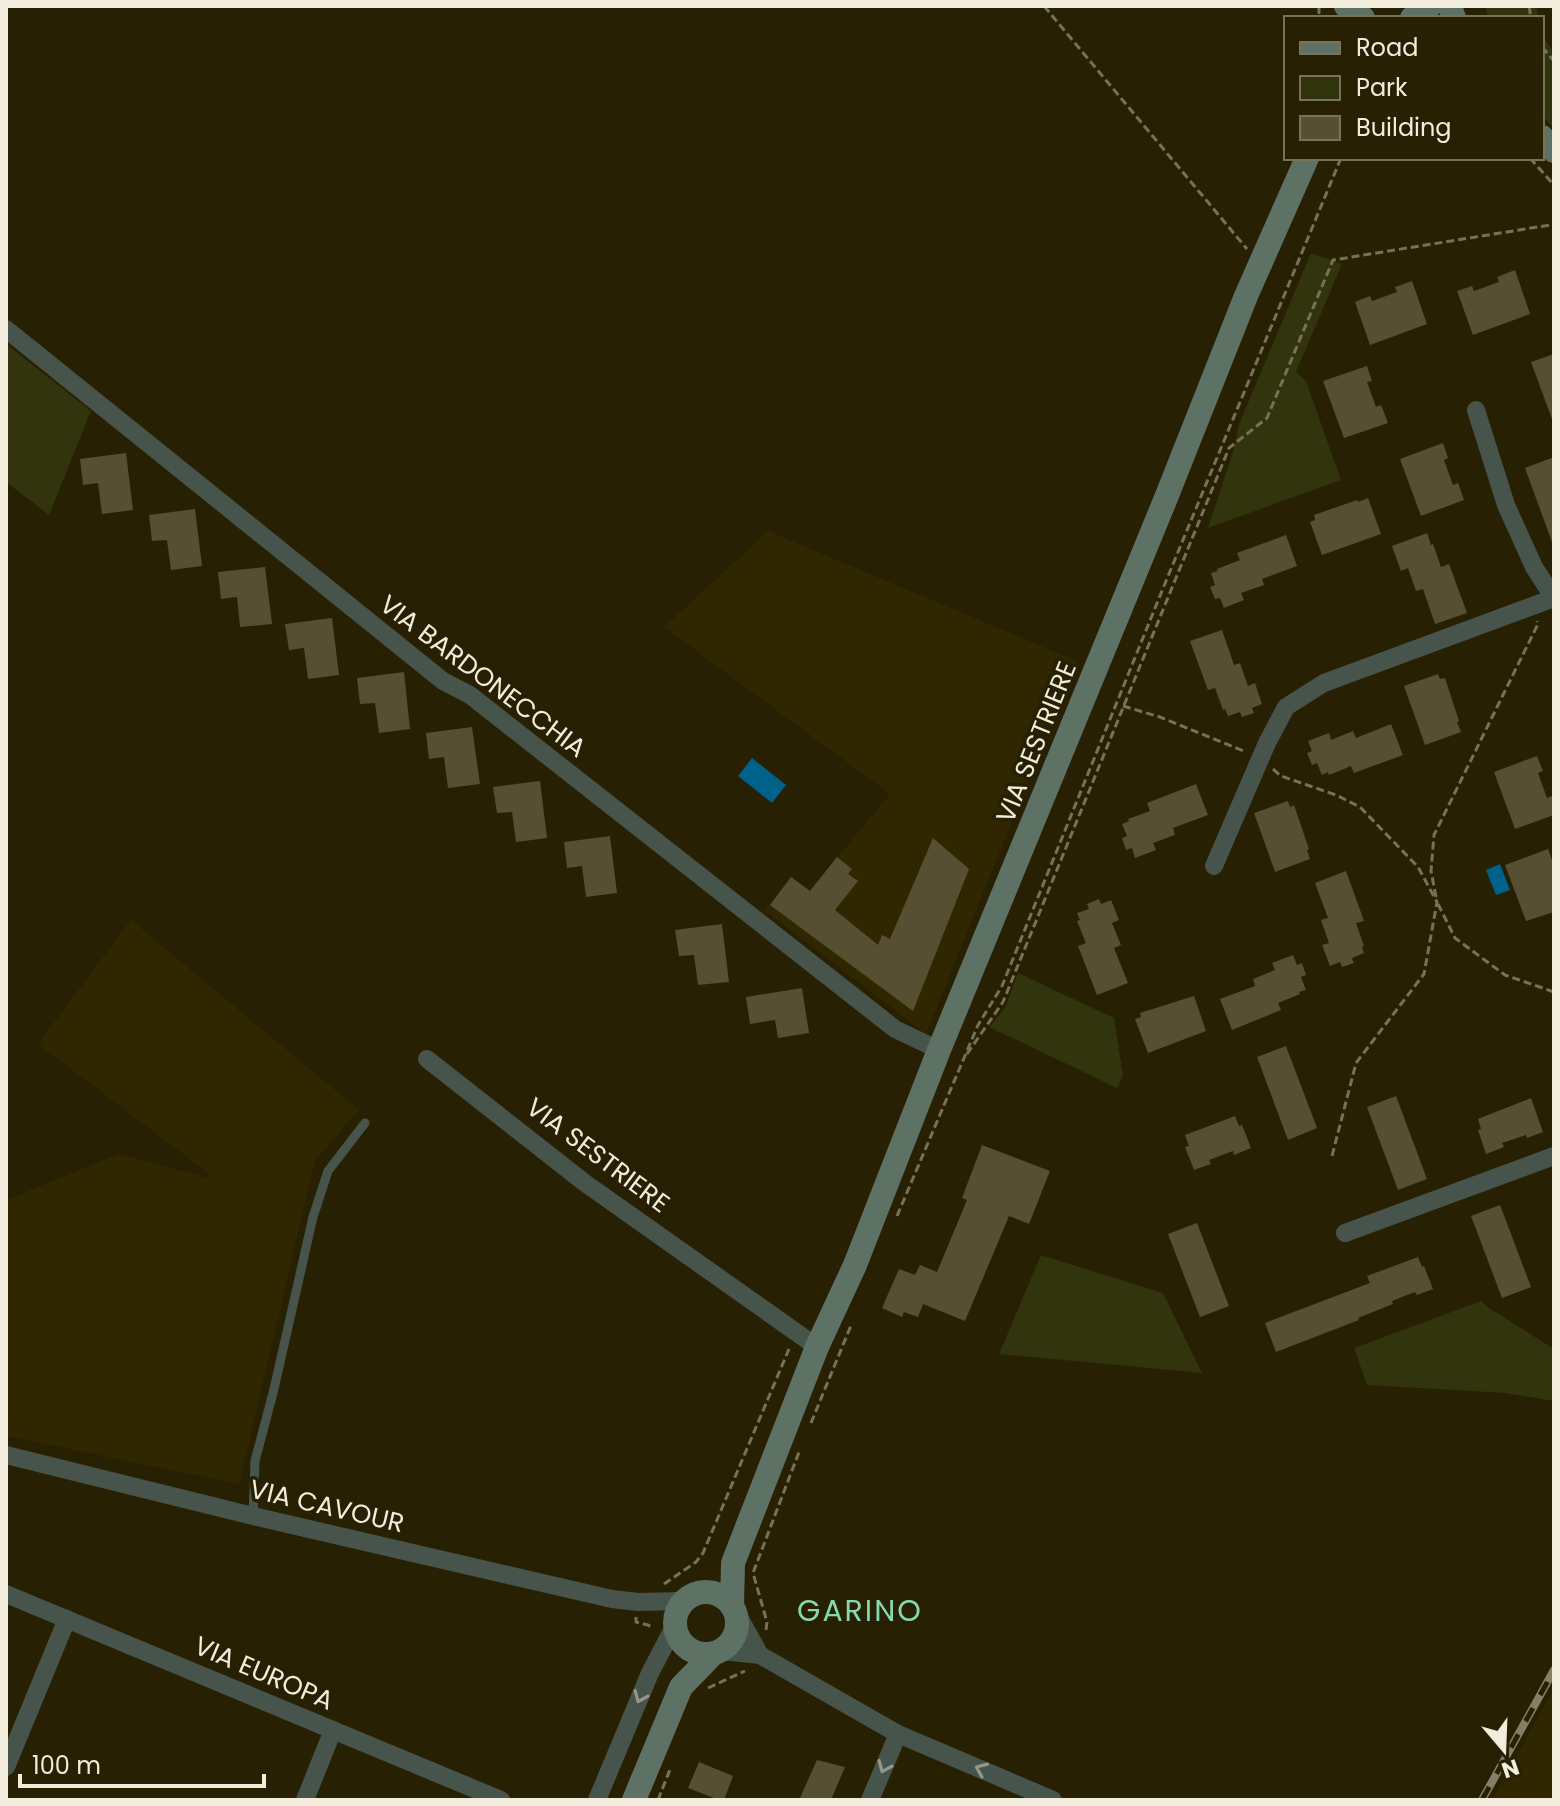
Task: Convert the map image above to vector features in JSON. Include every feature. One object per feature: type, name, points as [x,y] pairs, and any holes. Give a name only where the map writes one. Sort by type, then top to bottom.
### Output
[{"type":"main road","name":"VIA SESTRIERE","points":[[733,1563],[817,1347],[855,1265],[939,1050],[1262,260],[1306,160]]},
{"type":"main road","points":[[733,1563],[733,1608]]},
{"type":"main road","points":[[677,1619],[733,1563]]},
{"type":"main road","points":[[634,1800],[691,1691],[718,1652],[735,1637],[738,1619],[733,1608],[720,1595],[710,1592],[677,1619]]},
{"type":"main road","points":[[677,1619],[689,1650],[705,1655],[718,1652]]},
{"type":"main road","points":[[677,1619],[691,1691]]},
{"type":"street","name":"VIA BARDONECCHIA","points":[[6,329],[443,681],[470,695],[895,1029],[939,1050]]},
{"type":"street","points":[[1214,866],[1260,758],[1286,707],[1324,683],[1554,598],[1534,567],[1506,505],[1476,410]]},
{"type":"street","name":"VIA SESTRIERE","points":[[427,1059],[585,1183],[817,1347]]},
{"type":"street","points":[[1345,1233],[1554,1156]]},
{"type":"street","name":"VIA CAVOUR","points":[[6,1455],[253,1516],[612,1599],[638,1602],[677,1619]]},
{"type":"street","name":"VIA EUROPA","points":[[6,1594],[501,1800]]},
{"type":"street","points":[[733,1608],[760,1655]]},
{"type":"street","points":[[6,1767],[67,1619]]},
{"type":"street","points":[[597,1800],[650,1673],[677,1619]]},
{"type":"street","points":[[718,1652],[760,1655],[898,1734],[1053,1800]]},
{"type":"street","points":[[305,1800],[333,1730]]},
{"type":"street","points":[[870,1800],[898,1734]]},
{"type":"lane","points":[[253,1516],[255,1461],[313,1217],[328,1171],[365,1123]]},
{"type":"path","points":[[1044,6],[1250,252],[1262,260]]},
{"type":"path","points":[[896,1219],[962,1060],[978,1025],[1002,986],[1340,160]]},
{"type":"path","points":[[1532,160],[1554,185]]},
{"type":"path","points":[[962,1060],[1003,1002],[1229,448],[1267,418],[1333,260],[1550,225],[1554,227]]},
{"type":"path","points":[[1332,1156],[1356,1063],[1424,974],[1437,902],[1431,871],[1434,835],[1538,624],[1535,605]]},
{"type":"path","points":[[1123,706],[1160,717],[1260,758],[1281,776],[1336,795],[1360,807],[1418,867],[1455,938],[1505,975],[1554,992]]},
{"type":"path","points":[[809,1427],[854,1318]]},
{"type":"path","points":[[659,1587],[696,1562],[703,1553],[796,1332]]},
{"type":"path","points":[[691,1691],[709,1688],[746,1670],[760,1655],[767,1622],[753,1573],[803,1442]]},
{"type":"path","points":[[638,1602],[636,1622],[648,1625],[677,1619]]},
{"type":"path","points":[[658,1800],[674,1760]]},
{"type":"shaded area","points":[[768,531],[1077,661],[926,1034],[764,910],[791,877],[810,890],[890,794],[664,627]]},
{"type":"shaded area","points":[[131,920],[359,1110],[315,1161],[239,1484],[6,1436],[6,1200],[119,1154],[208,1178],[208,1173],[38,1044]]},
{"type":"shaded area","points":[[1554,1688],[1554,1800],[1492,1800]]},
{"type":"green space","points":[[1486,6],[1536,6],[1538,16],[1488,16]]},
{"type":"green space","points":[[1544,39],[1554,52],[1554,129],[1544,117]]},
{"type":"green space","points":[[1311,253],[1342,264],[1296,372],[1306,381],[1341,480],[1208,528],[1239,424]]},
{"type":"green space","points":[[6,344],[91,411],[49,515],[6,482]]},
{"type":"green space","points":[[1018,973],[1114,1018],[1123,1076],[1117,1088],[989,1027],[1005,1008]]},
{"type":"green space","points":[[1041,1255],[1163,1293],[1202,1373],[999,1354]]},
{"type":"green space","points":[[1481,1301],[1554,1349],[1554,1401],[1505,1393],[1367,1385],[1354,1348]]},
{"type":"water","points":[[752,758],[786,785],[772,803],[738,776]]},
{"type":"water","points":[[1500,864],[1510,890],[1496,895],[1486,870]]},
{"type":"building","points":[[1515,270],[1530,314],[1473,335],[1457,291],[1472,286],[1474,291],[1499,282],[1497,277]]},
{"type":"building","points":[[1412,281],[1427,324],[1370,345],[1355,302],[1370,296],[1372,301],[1397,292],[1395,287]]},
{"type":"building","points":[[1554,354],[1554,418],[1552,419],[1531,362]]},
{"type":"building","points":[[1367,366],[1372,381],[1367,382],[1376,407],[1381,405],[1388,423],[1344,438],[1323,381]]},
{"type":"building","points":[[1443,443],[1448,458],[1444,460],[1453,485],[1458,483],[1464,500],[1421,516],[1400,459]]},
{"type":"building","points":[[126,453],[133,510],[102,514],[98,483],[83,485],[80,459]]},
{"type":"building","points":[[1554,457],[1554,541],[1552,542],[1525,468]]},
{"type":"building","points":[[1368,498],[1381,534],[1322,555],[1310,522],[1315,520],[1314,515]]},
{"type":"building","points":[[195,509],[202,566],[171,570],[167,540],[152,541],[149,515]]},
{"type":"building","points":[[1427,533],[1441,567],[1449,564],[1467,613],[1435,624],[1423,589],[1416,591],[1408,568],[1401,571],[1392,546]]},
{"type":"building","points":[[1286,535],[1297,566],[1262,579],[1264,585],[1241,593],[1244,600],[1224,608],[1220,598],[1215,599],[1210,587],[1215,585],[1211,573],[1240,560],[1237,553]]},
{"type":"building","points":[[265,567],[272,624],[240,627],[237,597],[221,599],[218,572]]},
{"type":"building","points":[[332,618],[339,675],[308,679],[304,648],[289,650],[285,624]]},
{"type":"building","points":[[1222,630],[1234,665],[1240,663],[1248,686],[1255,683],[1262,704],[1252,708],[1254,713],[1242,717],[1240,712],[1228,716],[1215,688],[1208,690],[1190,641]]},
{"type":"building","points":[[404,672],[410,729],[379,733],[375,703],[360,704],[357,678]]},
{"type":"building","points":[[1438,674],[1440,679],[1445,678],[1461,732],[1425,745],[1404,686]]},
{"type":"building","points":[[1391,724],[1403,755],[1354,773],[1351,766],[1322,775],[1317,763],[1312,765],[1307,753],[1312,751],[1308,741],[1329,733],[1331,740],[1353,731],[1356,738]]},
{"type":"building","points":[[472,727],[480,784],[448,788],[444,757],[429,759],[426,733]]},
{"type":"building","points":[[1537,756],[1543,771],[1538,773],[1547,798],[1554,795],[1554,815],[1515,829],[1494,772]]},
{"type":"building","points":[[540,781],[547,838],[516,842],[512,812],[497,813],[493,787]]},
{"type":"building","points":[[1196,784],[1208,815],[1173,828],[1175,835],[1153,843],[1156,850],[1135,858],[1132,848],[1126,850],[1122,838],[1127,836],[1122,824],[1150,811],[1147,803]]},
{"type":"building","points":[[1288,801],[1290,807],[1294,805],[1310,859],[1275,872],[1254,813]]},
{"type":"building","points":[[610,836],[617,893],[586,897],[582,866],[567,868],[564,842]]},
{"type":"building","points":[[933,838],[969,869],[913,1011],[770,905],[791,877],[810,891],[837,857],[852,869],[848,874],[858,881],[835,910],[878,945],[882,935],[890,939]]},
{"type":"building","points":[[1548,849],[1554,865],[1554,912],[1526,921],[1505,865]]},
{"type":"building","points":[[1346,871],[1364,921],[1356,923],[1364,953],[1352,958],[1354,963],[1342,967],[1340,962],[1330,966],[1322,945],[1329,943],[1321,920],[1328,918],[1315,883]]},
{"type":"building","points":[[1099,899],[1101,904],[1111,900],[1119,920],[1112,923],[1121,945],[1114,948],[1128,983],[1097,995],[1078,946],[1086,943],[1077,913],[1089,909],[1087,904]]},
{"type":"building","points":[[722,924],[729,982],[698,985],[694,955],[679,956],[675,930]]},
{"type":"building","points":[[1293,955],[1297,965],[1302,963],[1306,975],[1301,977],[1306,990],[1278,1003],[1281,1010],[1232,1030],[1220,999],[1255,986],[1253,979],[1275,970],[1272,963]]},
{"type":"building","points":[[802,988],[809,1033],[778,1038],[775,1020],[750,1024],[746,997]]},
{"type":"building","points":[[1194,996],[1206,1031],[1148,1053],[1135,1019],[1141,1017],[1140,1013]]},
{"type":"building","points":[[1286,1046],[1317,1128],[1288,1140],[1257,1057]]},
{"type":"building","points":[[1396,1096],[1427,1179],[1398,1190],[1367,1107]]},
{"type":"building","points":[[1531,1098],[1543,1132],[1502,1143],[1504,1147],[1486,1154],[1478,1130],[1481,1129],[1478,1119]]},
{"type":"building","points":[[1235,1116],[1251,1148],[1209,1160],[1211,1164],[1194,1170],[1185,1147],[1189,1146],[1185,1135]]},
{"type":"building","points":[[982,1145],[1050,1171],[1029,1224],[1009,1216],[965,1321],[923,1304],[918,1317],[904,1312],[902,1317],[882,1308],[899,1269],[915,1275],[920,1265],[937,1272],[967,1200],[962,1198]]},
{"type":"building","points":[[1500,1205],[1531,1287],[1502,1298],[1471,1216]]},
{"type":"building","points":[[1197,1223],[1229,1306],[1200,1317],[1168,1234]]},
{"type":"building","points":[[1418,1257],[1433,1289],[1392,1301],[1393,1304],[1359,1320],[1276,1352],[1265,1323],[1370,1283],[1367,1276]]},
{"type":"building","points":[[817,1760],[845,1767],[831,1800],[799,1800]]},
{"type":"building","points":[[699,1762],[733,1776],[724,1800],[688,1788]]},
{"type":"railway","points":[[1482,1800],[1554,1670]]},
{"type":"district","name":"GARINO","points":[[860,1610]]}]
